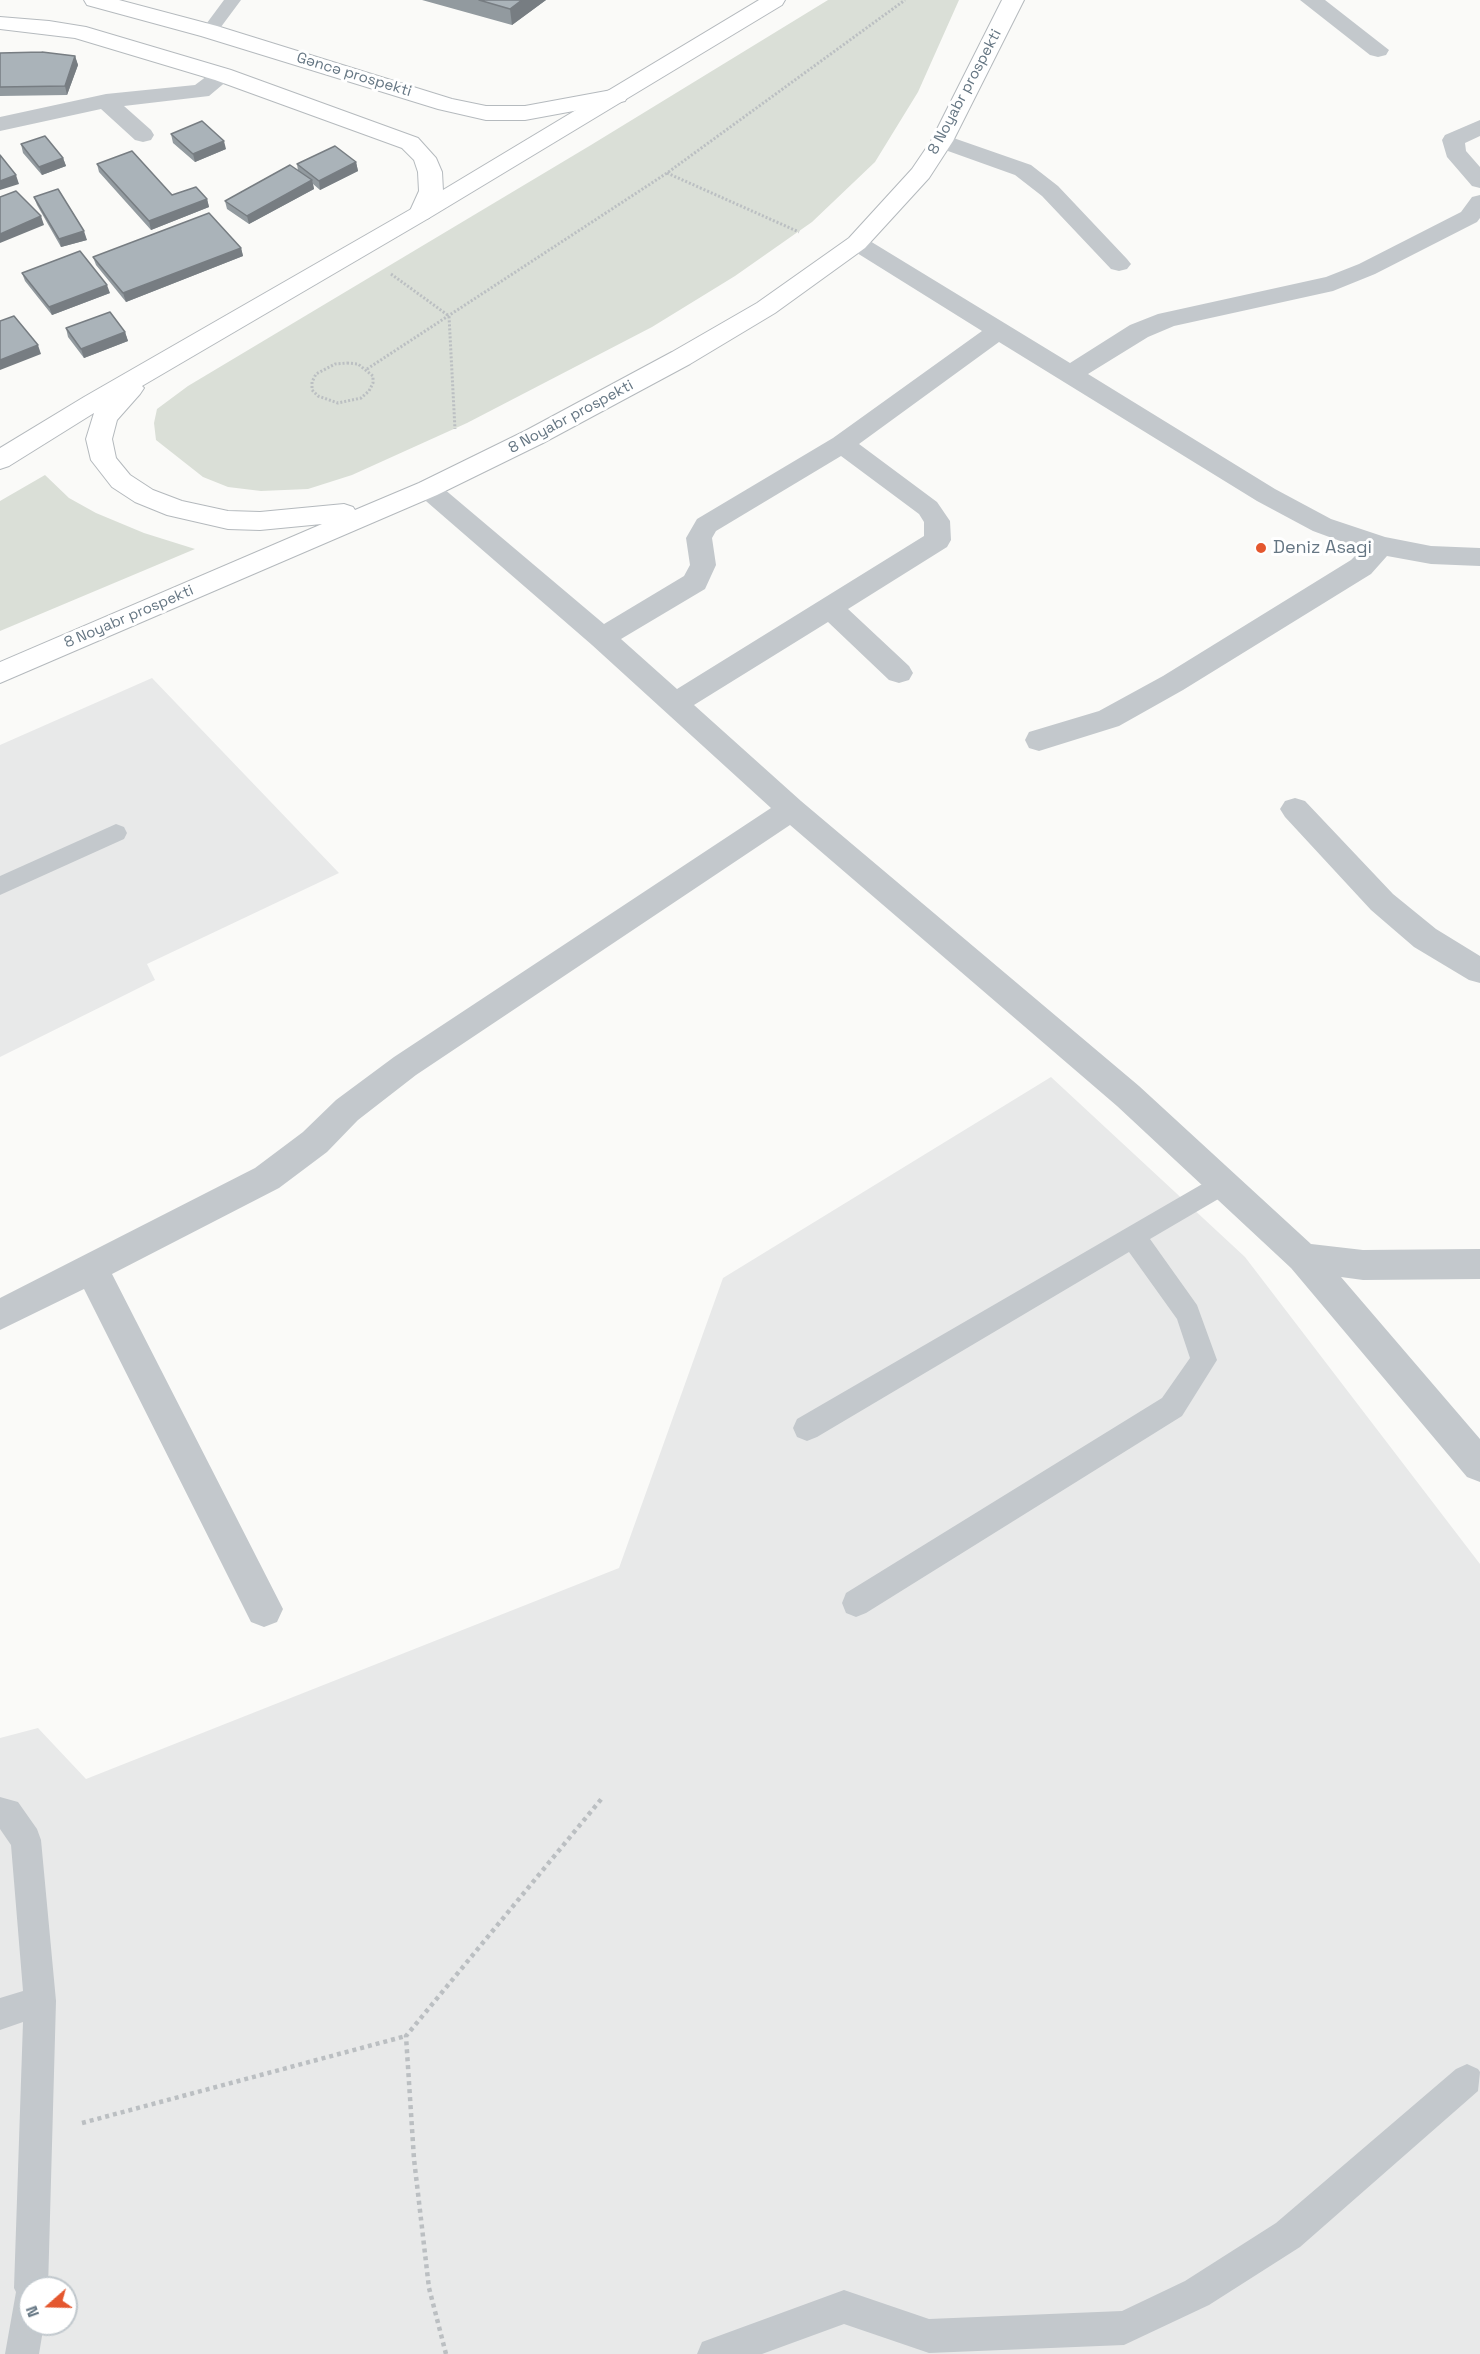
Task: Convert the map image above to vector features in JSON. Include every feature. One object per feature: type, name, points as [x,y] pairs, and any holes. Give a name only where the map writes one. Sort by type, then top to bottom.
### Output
[{"type":"main road","name":"Gəncə prospekti","points":[[95,0],[209,31],[446,104],[486,113],[525,113],[617,96]]},
{"type":"main road","points":[[0,460],[149,370],[421,213],[774,0]]},
{"type":"main road","name":"8 Noyabr prospekti","points":[[0,673],[428,489],[534,437],[681,358],[766,308],[857,243],[921,174],[942,141],[1013,0]]},
{"type":"main road","points":[[0,23],[78,32],[223,75],[411,142],[425,158],[430,172],[431,191],[421,213]]},
{"type":"main road","points":[[149,370],[105,417],[99,439],[104,460],[115,474],[121,481],[144,496],[176,509],[228,520],[260,521],[341,513],[428,489]]},
{"type":"street","points":[[1311,0],[1378,50]]},
{"type":"street","points":[[0,124],[106,100],[201,91],[223,75]]},
{"type":"street","points":[[106,100],[143,135]]},
{"type":"street","points":[[1480,127],[1453,140],[1455,152],[1480,182]]},
{"type":"street","points":[[942,141],[1023,170],[1050,191],[1119,264]]},
{"type":"street","points":[[1070,374],[1139,331],[1167,320],[1341,279],[1468,217],[1480,202]]},
{"type":"street","points":[[857,243],[1266,495],[1322,525],[1381,546],[1431,555],[1480,557]]},
{"type":"street","points":[[602,638],[695,582],[703,565],[699,538],[706,525],[842,444],[999,330]]},
{"type":"street","points":[[676,703],[938,540],[937,521],[928,508],[842,444]]},
{"type":"street","points":[[428,489],[676,703],[791,809],[1128,1096],[1304,1258],[1480,1465]]},
{"type":"street","points":[[1039,740],[1109,719],[1173,683],[1361,567],[1381,546]]},
{"type":"street","points":[[830,608],[899,673]]},
{"type":"street","points":[[0,1315],[267,1178],[315,1142],[347,1110],[405,1066],[791,809]]},
{"type":"street","points":[[1295,809],[1382,902],[1425,938],[1480,970]]},
{"type":"street","points":[[1304,1258],[1363,1265],[1480,1264]]},
{"type":"street","points":[[91,1268],[264,1609]]},
{"type":"lane","points":[[209,31],[233,0]]},
{"type":"lane","points":[[0,886],[116,832]]},
{"type":"lane","points":[[807,1428],[1223,1184]]},
{"type":"lane","points":[[856,1604],[1172,1407],[1204,1360],[1188,1313],[1133,1237]]},
{"type":"lane","points":[[0,1812],[7,1813],[26,1840],[40,2001],[31,2276]]},
{"type":"lane","points":[[0,2014],[40,2001]]},
{"type":"lane","points":[[714,2354],[844,2307],[929,2336],[1045,2343],[1124,2328],[1197,2293],[1288,2235],[1467,2080]]},
{"type":"lane","points":[[22,2354],[25,2336]]},
{"type":"path","points":[[367,369],[667,173],[904,0]]},
{"type":"path","points":[[667,173],[799,232]]},
{"type":"path","points":[[385,270],[449,316]]},
{"type":"path","points":[[449,316],[454,429]]},
{"type":"path","points":[[335,364],[358,364],[367,369],[373,376],[373,383],[369,391],[361,398],[338,403],[327,401],[312,390],[312,382],[316,374],[335,364]]},
{"type":"path","points":[[36,2135],[406,2036],[603,1797]]},
{"type":"path","points":[[406,2036],[414,2159],[429,2288],[446,2354]]},
{"type":"shaded area","points":[[828,0],[959,0],[918,92],[875,162],[812,222],[735,276],[652,327],[467,423],[352,475],[308,489],[261,491],[228,487],[203,477],[156,440],[154,423],[157,409],[188,386]]},
{"type":"shaded area","points":[[45,475],[69,498],[96,513],[144,533],[195,549],[0,631],[0,501]]},
{"type":"shaded area","points":[[152,678],[339,873],[147,964],[155,980],[0,1057],[0,745]]},
{"type":"shaded area","points":[[1051,1077],[1245,1257],[1480,1564],[1480,2354],[0,2354],[0,1738],[38,1728],[86,1779],[619,1568],[723,1278]]},
{"type":"building","points":[[479,0],[522,0],[510,9]]},
{"type":"building","points":[[42,52],[75,56],[65,86],[0,87],[0,53]]},
{"type":"building","points":[[202,121],[224,141],[193,154],[171,134]]},
{"type":"building","points":[[45,136],[63,158],[39,167],[21,144]]},
{"type":"building","points":[[335,146],[356,162],[319,181],[297,164]]},
{"type":"building","points":[[132,151],[172,195],[196,187],[207,199],[149,221],[97,164]]},
{"type":"building","points":[[0,155],[16,175],[0,181]]},
{"type":"building","points":[[290,165],[312,180],[247,216],[225,201]]},
{"type":"building","points":[[58,189],[84,231],[59,239],[34,197]]},
{"type":"building","points":[[16,191],[41,216],[0,234],[0,197]]},
{"type":"building","points":[[209,213],[241,248],[123,293],[93,257]]},
{"type":"building","points":[[80,251],[107,285],[49,307],[22,273]]},
{"type":"building","points":[[110,312],[125,332],[81,349],[66,328]]},
{"type":"building","points":[[14,316],[38,345],[0,360],[0,321]]},
{"type":"place","name":"Deniz Asagi","points":[[1261,548]]}]
